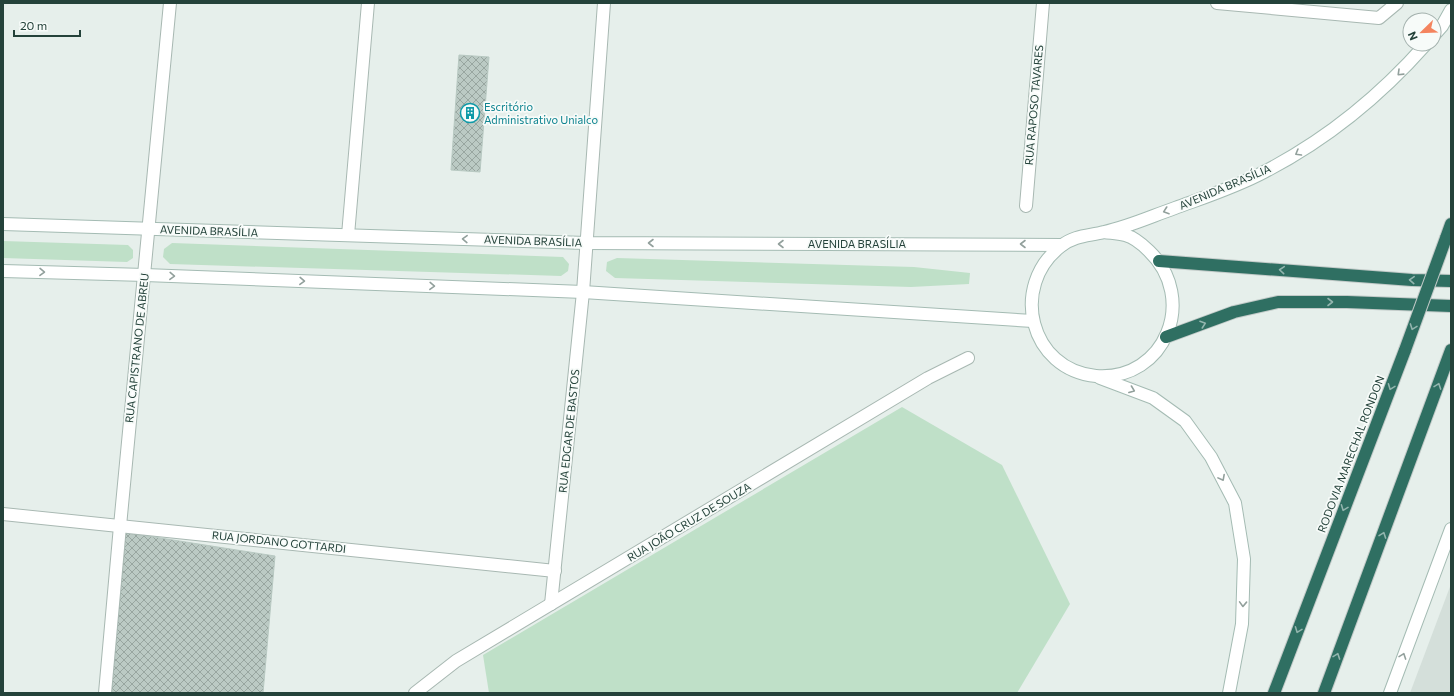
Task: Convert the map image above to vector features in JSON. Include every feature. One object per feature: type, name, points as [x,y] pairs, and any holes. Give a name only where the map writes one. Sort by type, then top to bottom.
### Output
[{"type":"highway","name":"RODOVIA MARECHAL RONDON","points":[[1274,693],[1451,224]]},
{"type":"highway","points":[[1159,261],[1412,280],[1451,281]]},
{"type":"highway","points":[[1166,337],[1234,312],[1278,302],[1347,302],[1451,306]]},
{"type":"highway","points":[[1324,693],[1450,354]]},
{"type":"main road","name":"RUA CAPISTRANO DE ABREU","points":[[105,693],[170,3]]},
{"type":"main road","points":[[348,235],[368,3]]},
{"type":"main road","name":"RUA EDGAR DE BASTOS","points":[[551,604],[583,292],[604,3]]},
{"type":"main road","name":"RUA RAPOSO TAVARES","points":[[1026,206],[1043,3]]},
{"type":"main road","points":[[1217,3],[1380,18],[1397,3]]},
{"type":"main road","points":[[1442,26],[1451,10]]},
{"type":"main road","name":"AVENIDA BRASÍLIA","points":[[1229,693],[1242,624],[1244,574],[1244,559],[1235,503],[1211,457],[1185,421],[1153,398],[1095,376],[1074,370],[1055,358],[1041,342],[1033,321],[1031,300],[1035,278],[1046,260],[1062,244],[1082,235],[1104,232],[1210,196],[1263,173],[1314,144],[1360,109],[1403,70],[1419,52]]},
{"type":"main road","name":"AVENIDA BRASÍLIA","points":[[3,224],[586,243],[1062,244]]},
{"type":"main road","name":"AVENIDA BRASÍLIA","points":[[1095,376],[1112,375],[1129,371],[1144,363],[1157,351],[1166,337],[1172,320],[1173,299],[1169,278],[1159,261],[1144,246],[1126,235],[1104,232]]},
{"type":"main road","points":[[3,271],[145,274],[583,292],[1033,321]]},
{"type":"main road","name":"RUA JOÃO CRUZ DE SOUZA","points":[[415,693],[456,661],[928,378],[968,358]]},
{"type":"main road","name":"RUA JORDANO GOTTARDI","points":[[3,514],[555,571]]},
{"type":"main road","points":[[1390,693],[1451,529]]},
{"type":"shaded area","points":[[1451,584],[1451,693],[1410,693]]},
{"type":"green space","points":[[3,241],[128,245],[133,250],[133,258],[127,262],[3,258]]},
{"type":"green space","points":[[172,243],[563,257],[569,264],[568,271],[561,276],[170,264],[163,257],[164,249]]},
{"type":"green space","points":[[617,258],[914,267],[970,273],[969,284],[911,287],[615,278],[606,271],[607,262]]},
{"type":"green space","points":[[902,407],[1002,465],[1070,604],[1017,693],[489,693],[483,655]]},
{"type":"building","name":"Escritório Administrativo Unialco","points":[[459,55],[489,57],[480,172],[451,170]]},
{"type":"building","points":[[122,532],[275,556],[263,693],[108,693]]},
{"type":"place","name":"Escritório Administrativo Unialco","points":[[470,113]]}]
